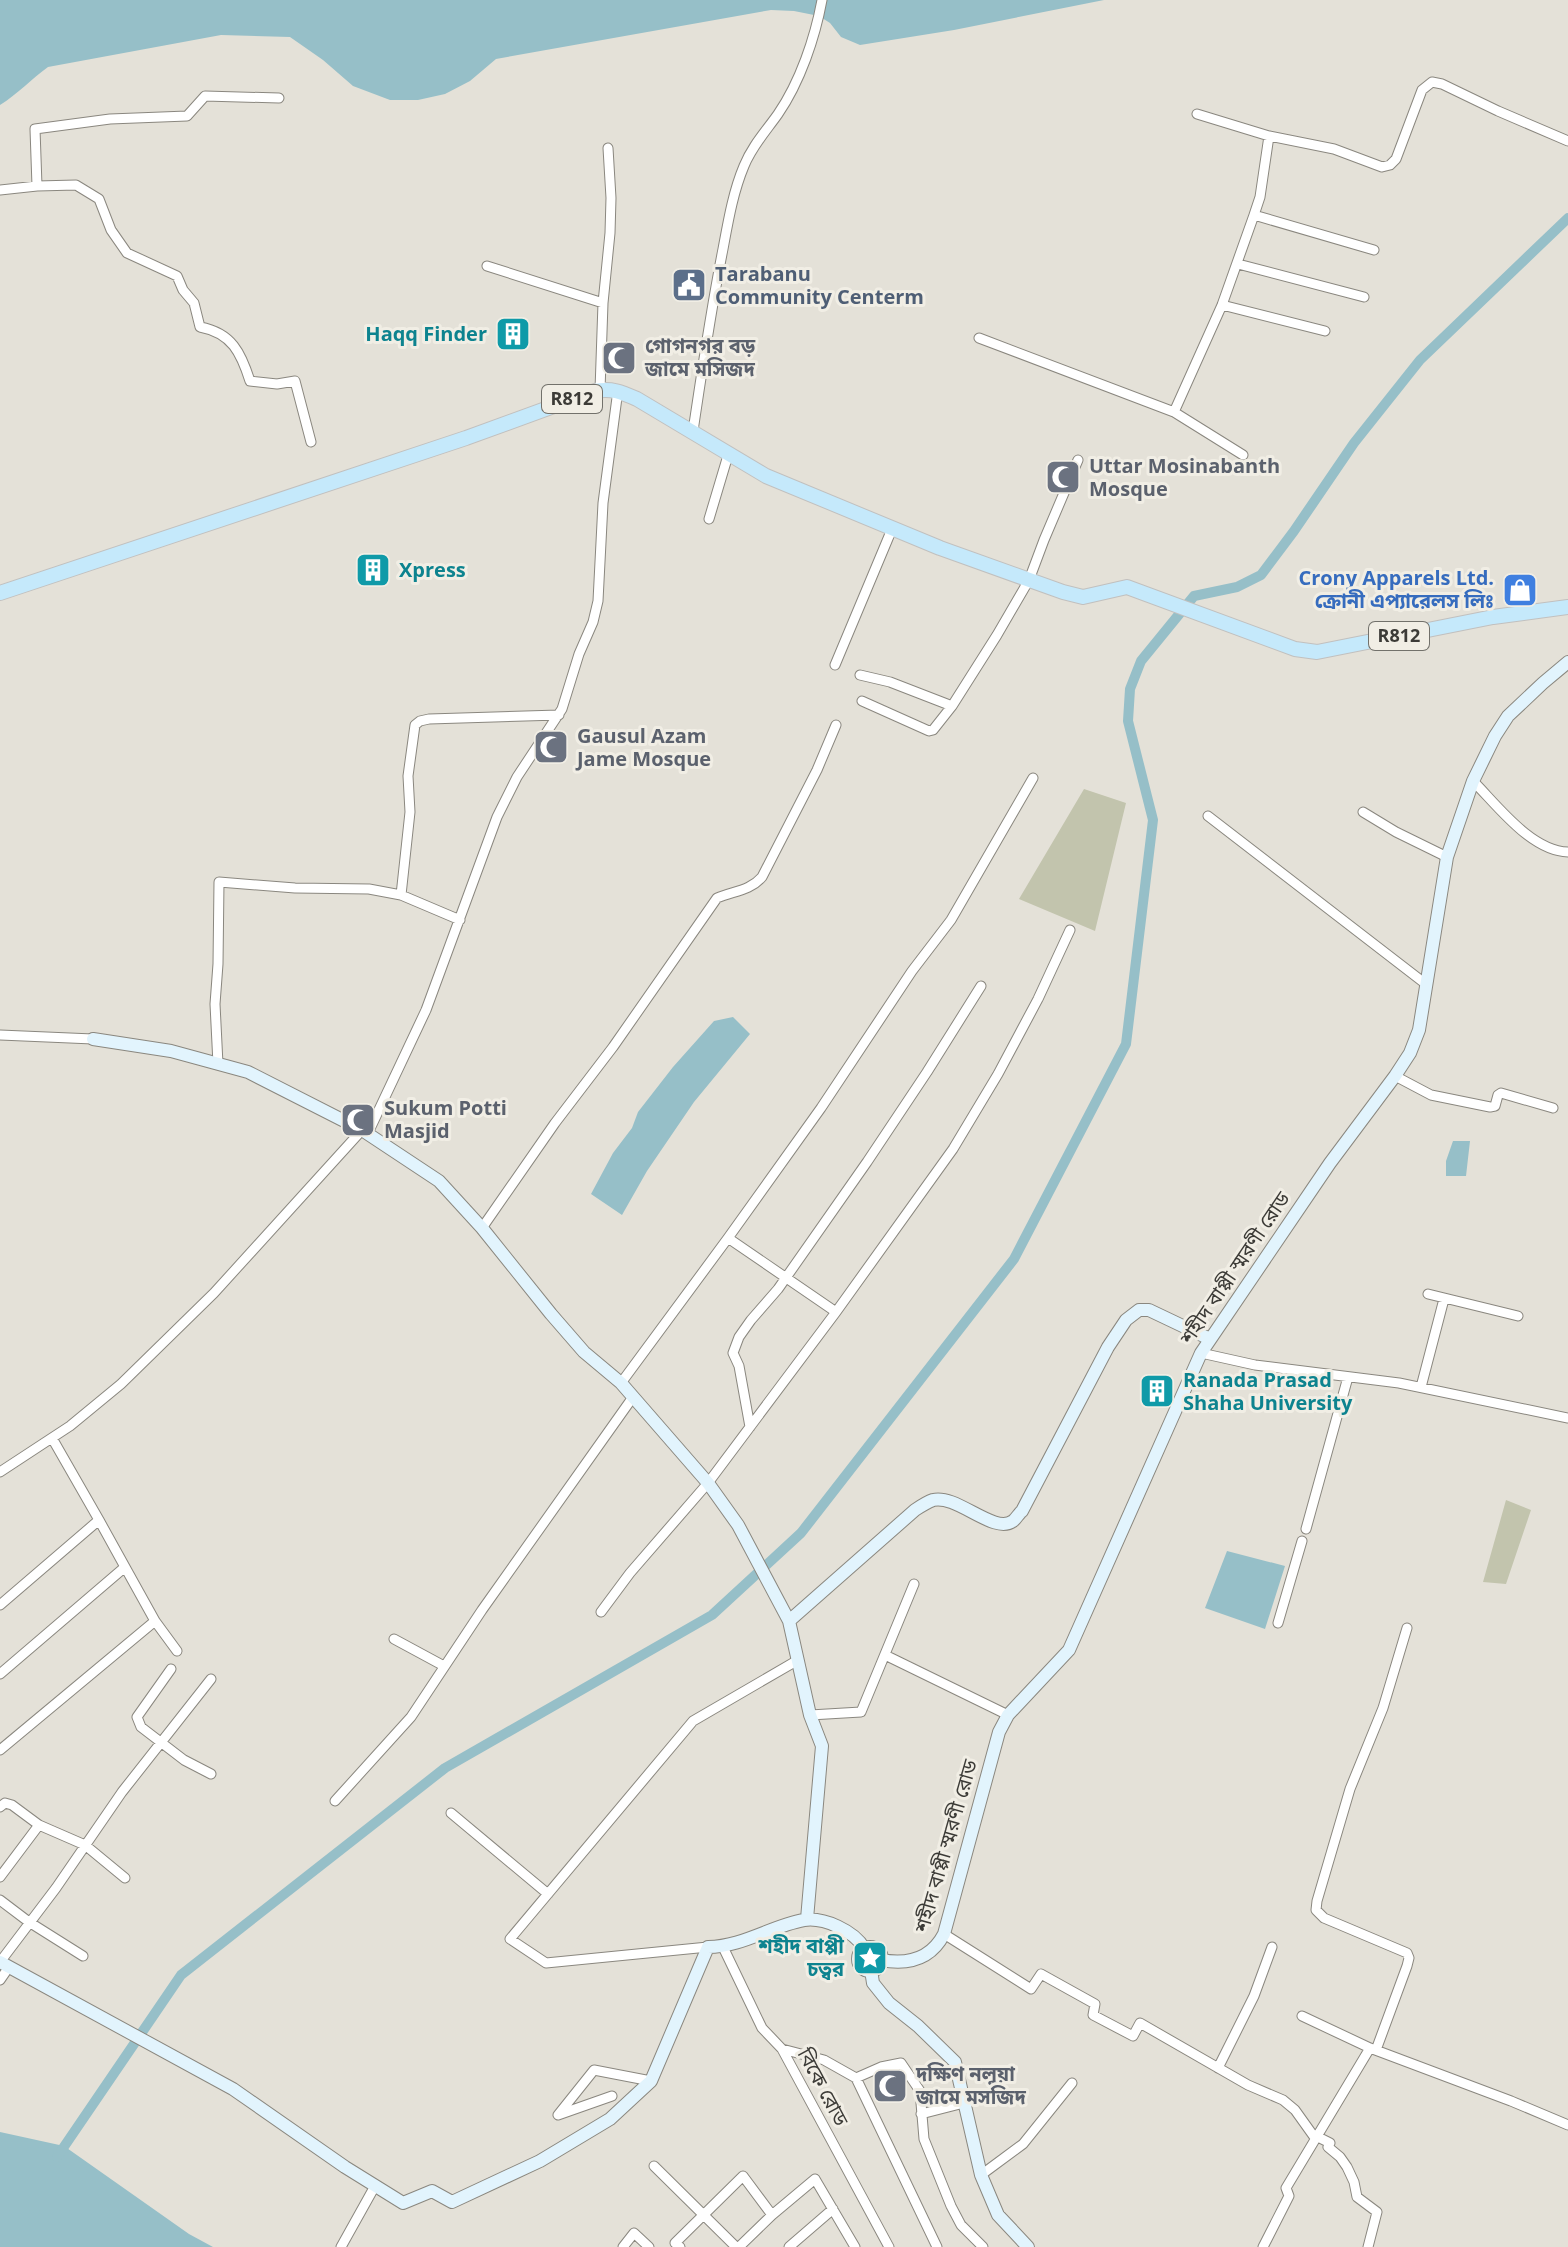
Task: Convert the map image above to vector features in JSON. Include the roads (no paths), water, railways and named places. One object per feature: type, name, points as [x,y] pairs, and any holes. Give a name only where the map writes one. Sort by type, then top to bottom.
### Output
[{"type":"main road","name":"R812","points":[[0,593],[242,514],[600,390],[618,390],[766,476],[892,529],[1083,597],[1127,587],[1295,649],[1317,652],[1493,617],[1568,607]]},
{"type":"street","points":[[693,431],[717,278],[744,166],[791,90],[822,0]]},
{"type":"street","points":[[1197,114],[1269,136],[1334,149],[1382,167],[1396,159],[1422,90],[1432,82],[1568,141]]},
{"type":"street","points":[[37,186],[35,129],[110,119],[187,116],[205,96],[279,98]]},
{"type":"street","points":[[1174,412],[1238,264],[1260,197],[1269,136]]},
{"type":"street","points":[[600,390],[603,303],[610,233],[608,148]]},
{"type":"street","points":[[0,190],[76,185],[99,199],[111,230],[127,253],[177,276],[194,303],[200,327],[218,331],[241,356],[250,381],[277,384],[295,381],[311,442]]},
{"type":"street","points":[[1254,215],[1374,250]]},
{"type":"street","points":[[1238,264],[1364,297]]},
{"type":"street","points":[[487,266],[603,303]]},
{"type":"street","points":[[1222,305],[1325,331]]},
{"type":"street","points":[[979,338],[1174,412],[1243,455]]},
{"type":"street","points":[[0,1472],[70,1426],[121,1384],[214,1293],[365,1132],[426,1010],[497,817],[517,777],[559,715],[593,622],[598,601],[603,503],[618,390]]},
{"type":"street","points":[[709,519],[729,452]]},
{"type":"street","points":[[862,701],[929,731],[933,730],[952,706],[1029,580],[1078,460]]},
{"type":"street","points":[[835,665],[892,529]]},
{"type":"street","name":"শহীদ বাপ্পী স্মরণী রোড","points":[[881,1960],[892,1962],[928,1955],[938,1946],[944,1934],[999,1732],[1008,1715],[1069,1650],[1201,1353],[1330,1163],[1410,1053],[1419,1030],[1447,857],[1473,781],[1508,716],[1568,662]]},
{"type":"street","points":[[860,675],[890,682],[952,706]]},
{"type":"street","points":[[401,895],[410,812],[408,776],[415,725],[429,719],[559,715]]},
{"type":"street","points":[[482,1228],[717,898],[756,885],[762,877],[817,770],[836,725]]},
{"type":"street","points":[[621,1383],[821,1108],[912,971],[951,920],[1033,778]]},
{"type":"street","points":[[1473,781],[1530,837],[1552,850],[1568,852]]},
{"type":"street","points":[[1363,812],[1447,857]]},
{"type":"street","points":[[1208,816],[1427,985]]},
{"type":"street","points":[[218,1064],[215,1004],[219,882],[295,888],[369,889],[401,895],[460,920]]},
{"type":"street","points":[[601,1612],[630,1573],[708,1483],[953,1149],[1004,1062],[1070,930]]},
{"type":"street","points":[[750,1427],[739,1366],[733,1353],[739,1337],[867,1162],[981,986]]},
{"type":"street","points":[[0,1035],[93,1039],[171,1051],[248,1072],[365,1132],[439,1181],[482,1228],[584,1352],[621,1383],[708,1483],[738,1525],[789,1621],[810,1715],[822,1746],[807,1919]]},
{"type":"street","points":[[1395,1076],[1431,1095],[1490,1107],[1495,1106],[1501,1093],[1553,1108]]},
{"type":"street","points":[[728,1238],[836,1312]]},
{"type":"street","points":[[1428,1294],[1518,1316]]},
{"type":"street","points":[[1421,1387],[1444,1299]]},
{"type":"street","points":[[789,1621],[930,1500],[953,1502],[1004,1524],[1014,1521],[1108,1347],[1126,1320],[1139,1310],[1149,1310],[1210,1339]]},
{"type":"street","points":[[1201,1353],[1255,1365],[1421,1387],[1568,1418]]},
{"type":"street","points":[[1306,1529],[1348,1377]]},
{"type":"street","points":[[335,1801],[411,1717],[562,1495],[633,1397]]},
{"type":"street","points":[[52,1438],[155,1621],[177,1651]]},
{"type":"street","points":[[0,1605],[99,1520]]},
{"type":"street","points":[[1278,1623],[1302,1541]]},
{"type":"street","points":[[0,1674],[125,1567]]},
{"type":"street","points":[[810,1715],[861,1712],[914,1584]]},
{"type":"street","points":[[0,1750],[155,1621]]},
{"type":"street","points":[[1263,2247],[1289,2196],[1286,2188],[1373,2049],[1407,1966],[1407,1953],[1324,1918],[1316,1910],[1350,1789],[1383,1708],[1407,1628]]},
{"type":"street","points":[[394,1639],[444,1666]]},
{"type":"street","points":[[885,1655],[1008,1715]]},
{"type":"street","points":[[798,1660],[693,1721],[510,1939],[546,1963],[723,1947],[807,1919],[839,1926],[864,1948]]},
{"type":"street","points":[[171,1669],[137,1717],[141,1727],[184,1760],[211,1774]]},
{"type":"street","points":[[0,1980],[3,1963],[29,1922],[122,1792],[211,1679]]},
{"type":"street","points":[[0,1807],[5,1803],[12,1805],[39,1825],[85,1845],[125,1878]]},
{"type":"street","points":[[451,1813],[548,1894]]},
{"type":"street","points":[[0,1877],[39,1825]]},
{"type":"street","points":[[0,1900],[83,1956]]},
{"type":"street","points":[[944,1934],[1031,1989],[1041,1974],[1095,2004],[1093,2015],[1133,2036],[1140,2023],[1248,2085],[1283,2100],[1316,2137],[1330,2143],[1328,2147],[1340,2157],[1354,2182],[1357,2197],[1377,2212],[1368,2247]]},
{"type":"street","points":[[3,1963],[233,2089],[403,2203],[432,2191],[452,2202],[540,2161],[610,2119],[651,2081],[708,1947]]},
{"type":"street","name":"বিকে রোড","points":[[723,1947],[762,2028],[782,2049],[889,2247]]},
{"type":"street","points":[[1218,2068],[1254,1996],[1272,1947]]},
{"type":"street","points":[[864,1948],[875,1948],[880,1953],[878,1967],[871,1970],[863,1968],[858,1962],[864,1948]]},
{"type":"street","points":[[871,1970],[873,1983],[889,2003],[955,2062],[981,2175],[998,2215],[1028,2247]]},
{"type":"street","points":[[1302,2016],[1373,2049],[1568,2125]]},
{"type":"street","points":[[782,2049],[824,2060],[856,2078],[937,2247]]},
{"type":"street","points":[[856,2078],[881,2067],[901,2063],[920,2091],[924,2139],[951,2206],[961,2225],[983,2247]]},
{"type":"street","points":[[612,2096],[558,2115],[594,2070],[651,2081]]},
{"type":"street","points":[[981,2175],[1023,2144],[1072,2083]]},
{"type":"street","points":[[921,2114],[964,2103]]},
{"type":"street","points":[[654,2166],[737,2247],[815,2179],[855,2247]]},
{"type":"street","points":[[675,2246],[743,2176],[772,2215]]},
{"type":"street","points":[[341,2247],[375,2186]]},
{"type":"street","points":[[789,2247],[833,2209]]},
{"type":"street","points":[[623,2247],[634,2233],[649,2247]]},
{"type":"water","points":[[0,0],[1104,0],[860,45],[841,37],[830,23],[819,16],[771,10],[496,59],[470,81],[445,94],[418,100],[390,100],[353,86],[290,37],[221,35],[48,67],[0,105]]},
{"type":"water","points":[[733,1017],[750,1034],[694,1102],[647,1171],[622,1215],[591,1194],[613,1153],[632,1128],[638,1112],[673,1067],[714,1021]]},
{"type":"water","points":[[1453,1141],[1470,1141],[1466,1176],[1446,1176],[1446,1161]]},
{"type":"water","points":[[1227,1551],[1285,1566],[1265,1629],[1205,1608]]},
{"type":"water","points":[[0,2132],[64,2146],[189,2234],[213,2247],[0,2247]]},
{"type":"waterway","points":[[57,2157],[181,1975],[445,1768],[712,1615],[801,1533],[1014,1259],[1126,1044],[1153,820],[1128,721],[1130,689],[1141,661],[1194,596],[1237,587],[1261,575],[1354,443],[1420,360],[1568,218]]},
{"type":"place","name":"Tarabanu Community Centerm","points":[[689,285]]},
{"type":"place","name":"Haqq Finder","points":[[513,334]]},
{"type":"place","name":"গোগনগর বড় জামে মসিজদ","points":[[619,358]]},
{"type":"place","name":"Uttar Mosinabanth Mosque","points":[[1063,477]]},
{"type":"place","name":"Xpress","points":[[373,570]]},
{"type":"place","name":"Crony Apparels Ltd. ক্রোনী এপ্যারেলস লিঃ","points":[[1520,590]]},
{"type":"place","name":"Gausul Azam Jame Mosque","points":[[551,747]]},
{"type":"place","name":"Sukum Potti Masjid","points":[[358,1120]]},
{"type":"place","name":"Ranada Prasad Shaha University","points":[[1157,1391]]},
{"type":"place","name":"শহীদ বাপ্পী চত্বর","points":[[870,1958]]},
{"type":"place","name":"দক্ষিণ নলুয়া জামে মসজিদ","points":[[890,2086]]}]
